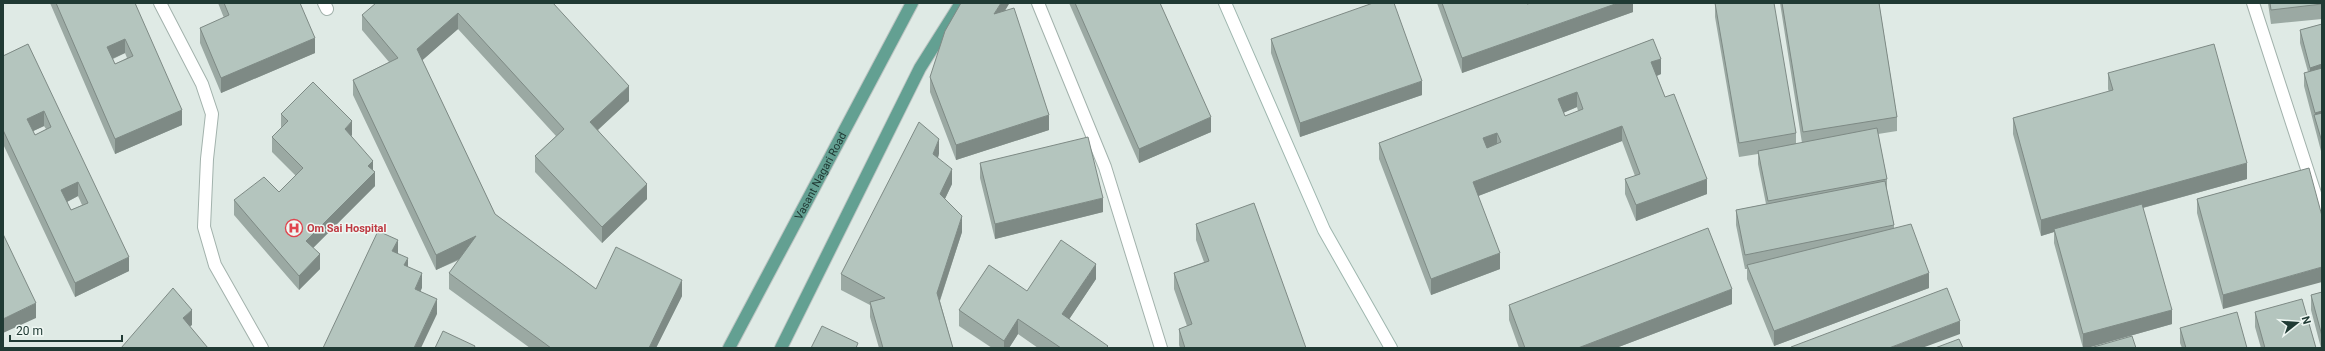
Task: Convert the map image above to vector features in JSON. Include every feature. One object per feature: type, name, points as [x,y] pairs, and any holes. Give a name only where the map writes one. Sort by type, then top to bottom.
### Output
[{"type":"main road","name":"Vasant Nagari Road","points":[[729,348],[912,3]]},
{"type":"main road","points":[[780,348],[920,68],[961,3]]},
{"type":"street","points":[[160,3],[202,84],[212,114],[207,159],[204,227],[216,265],[262,348]]},
{"type":"street","points":[[1038,3],[1106,167],[1161,348]]},
{"type":"street","points":[[1225,3],[1324,230],[1391,348]]},
{"type":"street","points":[[2253,3],[2322,215]]},
{"type":"building","points":[[56,3],[135,3],[182,110],[115,139]],"holes":[[[125,39],[133,56],[115,64],[107,47]]]},
{"type":"building","points":[[224,3],[300,3],[315,38],[221,78],[200,28],[229,15]]},
{"type":"building","points":[[376,3],[553,3],[629,86],[590,122],[647,184],[602,227],[535,156],[564,129],[458,13],[417,49],[495,214],[596,289],[616,247],[682,280],[649,348],[551,348],[449,273],[476,236],[436,255],[353,80],[398,58],[362,15]]},
{"type":"building","points":[[961,3],[1001,3],[994,14],[1014,8],[1049,115],[956,145],[930,77],[945,31]]},
{"type":"building","points":[[1075,3],[1160,3],[1211,117],[1139,149]]},
{"type":"building","points":[[1373,3],[1394,3],[1422,81],[1300,123],[1271,39]]},
{"type":"building","points":[[1442,3],[1527,4],[1618,3],[1462,58]]},
{"type":"building","points":[[1715,3],[1774,3],[1796,133],[1739,143]]},
{"type":"building","points":[[1782,3],[1879,3],[1897,117],[1803,132]]},
{"type":"building","points":[[2270,3],[2322,3],[2322,4],[2271,10]]},
{"type":"building","points":[[2322,24],[2322,64],[2310,68],[2300,30]]},
{"type":"building","points":[[1653,39],[1661,59],[1651,62],[1665,97],[1674,94],[1707,179],[1636,205],[1625,179],[1640,174],[1622,126],[1473,182],[1500,253],[1431,279],[1379,143]],"holes":[[[1577,92],[1583,109],[1565,116],[1558,99]],[[1497,133],[1501,142],[1487,148],[1483,138]]]},
{"type":"building","points":[[28,44],[129,257],[75,283],[3,130],[3,56]],"holes":[[[44,111],[51,127],[35,135],[27,119]],[[78,182],[88,203],[71,210],[61,190]]]},
{"type":"building","points":[[2214,44],[2247,163],[2041,220],[2013,118],[2113,90],[2108,73]]},
{"type":"building","points":[[2322,68],[2322,111],[2315,113],[2304,73]]},
{"type":"building","points":[[313,82],[352,121],[345,129],[373,161],[368,166],[375,172],[306,241],[320,254],[299,276],[234,200],[264,177],[279,192],[303,168],[272,137],[288,121],[281,114]]},
{"type":"building","points":[[2322,113],[2322,142],[2314,115]]},
{"type":"building","points":[[919,122],[939,139],[933,154],[952,169],[940,194],[962,216],[937,293],[953,348],[883,348],[870,302],[885,298],[841,274]]},
{"type":"building","points":[[1877,128],[1887,179],[1768,201],[1758,151]]},
{"type":"building","points":[[1088,137],[1103,198],[995,224],[980,163]]},
{"type":"building","points":[[2309,168],[2322,216],[2322,267],[2223,295],[2197,199]]},
{"type":"building","points":[[1885,181],[1894,225],[1745,255],[1736,210]]},
{"type":"building","points":[[1254,203],[1306,348],[1185,348],[1179,329],[1192,324],[1174,273],[1209,261],[1196,224]]},
{"type":"building","points":[[2142,204],[2172,310],[2083,334],[2054,229]]},
{"type":"building","points":[[1911,224],[1929,273],[1774,331],[1747,265]]},
{"type":"building","points":[[1708,228],[1732,289],[1578,348],[1525,348],[1509,305]]},
{"type":"building","points":[[378,231],[398,240],[392,251],[408,258],[404,265],[422,273],[415,289],[437,299],[414,348],[323,348]]},
{"type":"building","points":[[3,234],[36,303],[3,319]]},
{"type":"building","points":[[1061,240],[1096,264],[1062,314],[1108,346],[1106,348],[1061,348],[1018,319],[1004,341],[959,310],[989,265],[1027,291]]},
{"type":"building","points":[[173,288],[192,310],[183,318],[208,348],[121,348]]},
{"type":"building","points":[[1947,288],[1960,321],[1889,348],[1791,348],[1791,347]]},
{"type":"building","points":[[2322,292],[2322,336],[2311,295]]},
{"type":"building","points":[[2302,299],[2316,348],[2265,348],[2255,312]]},
{"type":"building","points":[[2237,312],[2247,348],[2186,348],[2180,328]]},
{"type":"building","points":[[822,326],[858,343],[856,348],[811,348]]},
{"type":"building","points":[[443,331],[475,346],[474,348],[435,348]]},
{"type":"building","points":[[2132,336],[2136,348],[2090,348]]},
{"type":"building","points":[[1959,339],[1963,348],[1935,348]]},
{"type":"place","name":"Om Sai Hospital","points":[[294,228]]}]
